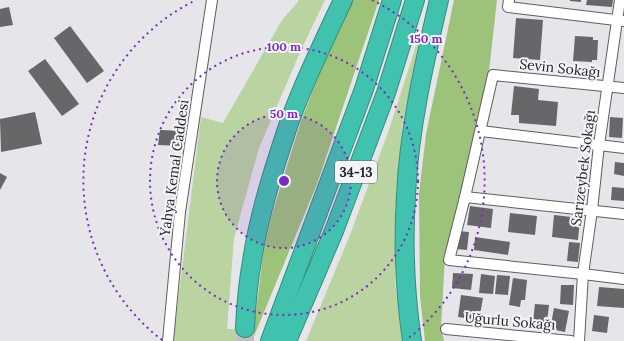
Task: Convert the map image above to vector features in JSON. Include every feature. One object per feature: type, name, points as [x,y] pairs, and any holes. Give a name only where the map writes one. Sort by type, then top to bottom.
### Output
[{"type":"highway","points":[[245,328],[247,294],[252,260],[261,217],[272,176],[292,115],[343,0]]},
{"type":"highway","name":"34-13","points":[[270,341],[364,90],[392,0]]},
{"type":"highway","name":"34-13","points":[[287,341],[334,231],[386,93],[415,0]]},
{"type":"highway","points":[[412,341],[405,261],[406,195],[415,115],[438,0]]},
{"type":"highway","points":[[261,341],[308,241]]},
{"type":"street","name":"Yahya Kemal Caddesi","points":[[168,341],[180,212],[212,0]]},
{"type":"street","name":"Sarızeybek Sokağı","points":[[579,341],[583,274],[599,145],[608,87],[621,21],[620,0]]},
{"type":"street","points":[[509,4],[621,21]]},
{"type":"street","name":"Sevin Sokağı","points":[[481,131],[493,75],[624,88]]},
{"type":"street","points":[[624,148],[481,131],[466,197],[449,260],[624,279]]},
{"type":"street","points":[[466,197],[624,214]]},
{"type":"street","name":"Uğurlu Sokağı","points":[[446,329],[571,341]]},
{"type":"green space","points":[[298,0],[325,0],[301,50],[259,148],[234,238],[227,329],[254,329],[252,341],[173,341],[201,117],[223,123],[282,20],[298,2]]},
{"type":"green space","points":[[353,0],[379,0],[317,184],[252,341],[264,249],[272,214],[301,121],[324,62]]},
{"type":"green space","points":[[454,0],[497,0],[489,71],[445,257],[441,328],[444,341],[425,341],[420,296],[419,194],[426,134]]},
{"type":"green space","points":[[421,30],[402,127],[395,213],[395,282],[402,341],[306,341],[350,235],[390,127]]},
{"type":"building","points":[[581,0],[581,2],[570,1]]},
{"type":"building","points":[[587,0],[613,0],[612,7],[586,5]]},
{"type":"building","points":[[9,7],[13,25],[0,27],[0,9]]},
{"type":"building","points":[[516,18],[543,20],[540,60],[513,58]]},
{"type":"building","points":[[70,26],[104,71],[87,83],[54,38]]},
{"type":"building","points":[[575,36],[593,37],[593,40],[598,40],[597,60],[592,60],[592,62],[573,61]]},
{"type":"building","points":[[45,59],[79,104],[62,116],[28,71]]},
{"type":"building","points":[[514,86],[539,89],[538,100],[558,102],[556,126],[519,123],[519,115],[511,115]]},
{"type":"building","points":[[35,112],[42,144],[1,152],[0,119]]},
{"type":"building","points":[[610,117],[623,118],[622,138],[609,137]]},
{"type":"building","points":[[160,130],[184,131],[183,146],[158,145]]},
{"type":"building","points":[[615,162],[624,163],[624,176],[614,174]]},
{"type":"building","points":[[0,173],[7,177],[0,190]]},
{"type":"building","points":[[612,187],[624,188],[624,201],[611,200]]},
{"type":"building","points":[[470,206],[493,209],[491,228],[467,225]]},
{"type":"building","points":[[510,213],[537,216],[535,235],[508,232]]},
{"type":"building","points":[[554,215],[580,218],[578,240],[552,237]]},
{"type":"building","points":[[458,231],[469,232],[467,250],[456,249]]},
{"type":"building","points":[[475,237],[510,242],[508,255],[474,250]]},
{"type":"building","points":[[569,242],[580,243],[578,262],[567,261]]},
{"type":"building","points":[[453,273],[473,274],[471,290],[452,288]]},
{"type":"building","points":[[481,274],[495,276],[493,294],[479,293]]},
{"type":"building","points":[[497,275],[510,276],[508,295],[495,294]]},
{"type":"building","points":[[513,278],[527,280],[525,300],[521,300],[520,307],[509,305]]},
{"type":"building","points":[[561,285],[574,285],[573,305],[560,304]]},
{"type":"building","points":[[599,287],[624,289],[624,308],[597,306]]},
{"type":"building","points":[[461,295],[483,298],[479,320],[458,317]]},
{"type":"building","points":[[535,304],[549,305],[546,330],[532,329]]},
{"type":"building","points":[[554,308],[569,311],[565,332],[550,329]]},
{"type":"building","points":[[594,315],[609,317],[607,333],[592,331]]},
{"type":"tunnel","points":[[245,328],[245,341]]}]
